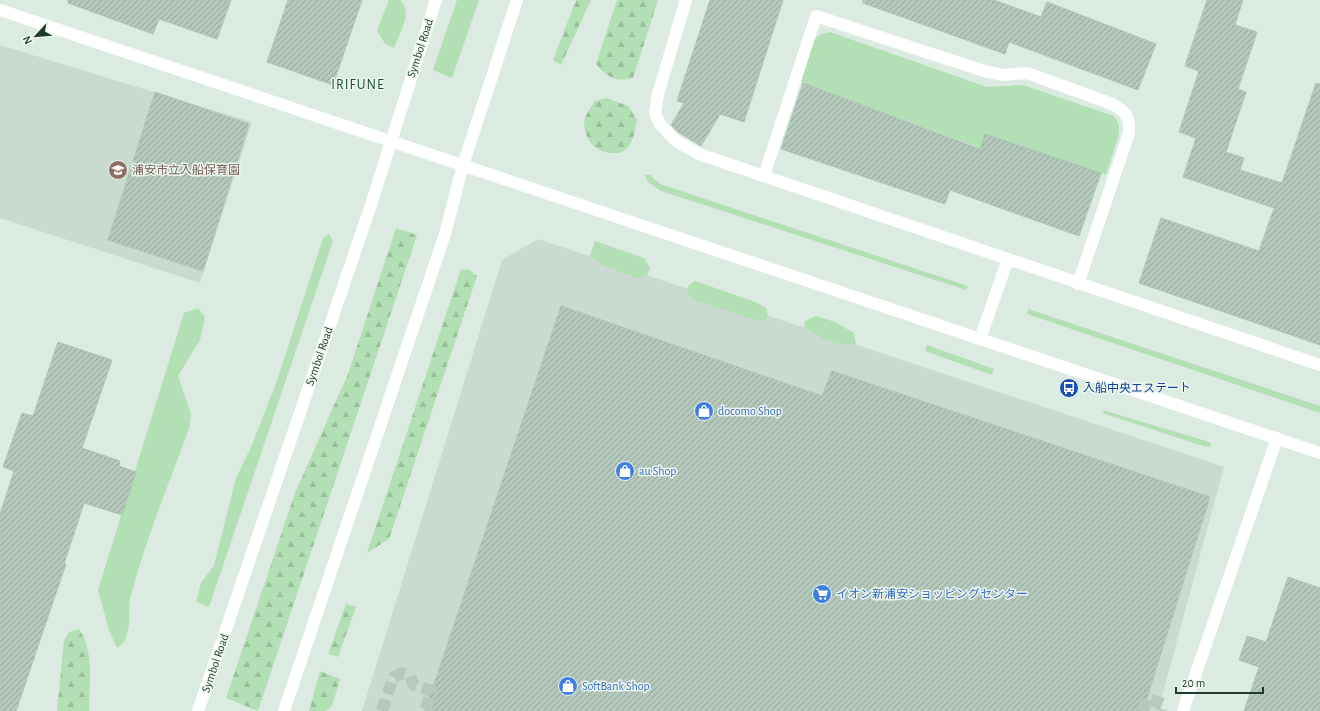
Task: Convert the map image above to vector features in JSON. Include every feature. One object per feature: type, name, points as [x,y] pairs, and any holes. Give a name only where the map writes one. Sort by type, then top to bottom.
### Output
[{"type":"street","name":"Symbol Road","points":[[198,711],[436,0]]},
{"type":"street","points":[[284,711],[444,234],[463,165],[517,0]]},
{"type":"street","points":[[686,0],[658,94],[655,113],[660,124],[676,141],[699,154],[1078,284],[1320,364]]},
{"type":"street","points":[[0,10],[1320,453]]},
{"type":"street","points":[[764,176],[816,16],[984,71],[1004,76],[1027,73],[1112,104],[1124,111],[1129,121],[1129,133],[1078,284]]},
{"type":"street","points":[[980,339],[1008,259]]},
{"type":"street","points":[[1183,711],[1276,438]]},
{"type":"shaded area","name":"浦安市立入船保育園","points":[[0,45],[252,122],[200,283],[0,218]]},
{"type":"shaded area","name":"イオン新浦安ショッピングセンター","points":[[538,239],[1224,467],[1158,711],[362,711],[502,260]]},
{"type":"green space","points":[[389,0],[400,0],[406,11],[406,17],[402,30],[394,48],[385,44],[377,30]]},
{"type":"green space","points":[[457,0],[479,0],[452,78],[433,70]]},
{"type":"green space","points":[[576,0],[591,0],[561,65],[553,60]]},
{"type":"green space","points":[[617,0],[658,0],[633,78],[622,80],[612,78],[596,64]]},
{"type":"green space","points":[[830,32],[987,87],[1023,85],[1114,116],[1119,124],[1119,134],[1106,175],[985,134],[980,148],[803,83],[801,81],[813,40],[821,34]]},
{"type":"green space","points":[[606,98],[628,106],[637,120],[634,135],[624,151],[613,153],[601,151],[592,144],[587,135],[584,123],[588,112],[595,101]]},
{"type":"green space","points":[[645,175],[650,175],[660,184],[968,286],[966,290],[661,191],[648,182]]},
{"type":"green space","points":[[396,228],[417,235],[258,711],[226,698],[295,493],[348,374]]},
{"type":"green space","points":[[329,234],[333,241],[209,607],[196,602],[201,583],[214,565],[236,478],[252,445],[278,378],[323,238]]},
{"type":"green space","points":[[595,241],[644,258],[650,268],[647,276],[640,279],[602,265],[590,256]]},
{"type":"green space","points":[[461,269],[469,270],[477,276],[389,539],[367,553]]},
{"type":"green space","points":[[695,281],[758,303],[766,308],[768,317],[762,322],[692,299],[687,290],[689,285]]},
{"type":"green space","points":[[198,308],[205,317],[200,340],[178,376],[191,414],[189,429],[137,574],[131,595],[128,631],[123,643],[117,648],[109,630],[98,590],[184,313]]},
{"type":"green space","points":[[1028,309],[1320,406],[1320,413],[1027,314]]},
{"type":"green space","points":[[816,316],[835,322],[854,333],[856,344],[849,345],[829,341],[804,327],[805,321]]},
{"type":"green space","points":[[927,345],[994,369],[992,375],[925,351]]},
{"type":"green space","points":[[1102,411],[1206,441],[1211,443],[1211,447],[1203,446],[1105,414]]},
{"type":"green space","points":[[346,604],[356,607],[338,657],[328,654]]},
{"type":"green space","points":[[79,629],[84,638],[89,658],[89,711],[57,711],[64,640],[69,632]]},
{"type":"green space","points":[[320,671],[340,679],[332,706],[326,711],[309,711]]},
{"type":"building","points":[[68,0],[231,0],[217,39],[159,19],[153,34],[68,3]]},
{"type":"building","points":[[288,0],[362,0],[333,85],[267,62]]},
{"type":"building","points":[[710,0],[783,0],[744,122],[720,114],[701,146],[678,132],[671,125],[684,103],[677,101]]},
{"type":"building","points":[[863,0],[994,0],[1041,17],[1047,2],[1156,44],[1138,90],[1009,42],[1005,54],[863,3]]},
{"type":"building","points":[[1207,0],[1243,0],[1235,25],[1257,32],[1238,89],[1246,92],[1226,152],[1244,158],[1240,170],[1282,183],[1316,83],[1320,84],[1320,345],[1139,283],[1161,218],[1259,251],[1274,208],[1183,177],[1196,138],[1179,132],[1199,71],[1185,66]]},
{"type":"building","points":[[803,83],[980,149],[985,134],[1101,173],[1079,236],[950,190],[945,204],[781,149]]},
{"type":"building","points":[[155,92],[249,124],[203,271],[108,240]]},
{"type":"building","name":"イオン新浦安ショッピングセンター","points":[[561,306],[822,396],[832,371],[1210,497],[1143,711],[425,711]]},
{"type":"building","points":[[58,342],[112,360],[82,448],[120,461],[119,466],[136,472],[122,515],[84,503],[64,564],[66,564],[16,711],[0,711],[0,514],[14,471],[3,467],[22,413],[33,416]]},
{"type":"building","points":[[1288,577],[1320,588],[1320,711],[1244,711],[1259,667],[1239,660],[1247,636],[1266,642]]},
{"type":"tunnel","points":[[382,711],[394,677],[402,673],[410,676],[414,685],[432,691],[425,711]]},
{"type":"tunnel","points":[[1143,711],[1147,698],[1163,704],[1161,711]]},
{"type":"place","name":"浦安市立入船保育園","points":[[118,170]]},
{"type":"place","name":"入船中央エステート","points":[[1069,388]]},
{"type":"place","name":"docomo Shop","points":[[704,411]]},
{"type":"place","name":"au Shop","points":[[625,471]]},
{"type":"place","name":"イオン新浦安ショッピングセンター","points":[[822,594]]},
{"type":"place","name":"SoftBank Shop","points":[[568,686]]},
{"type":"district","name":"IRIFUNE","points":[[358,84]]}]
